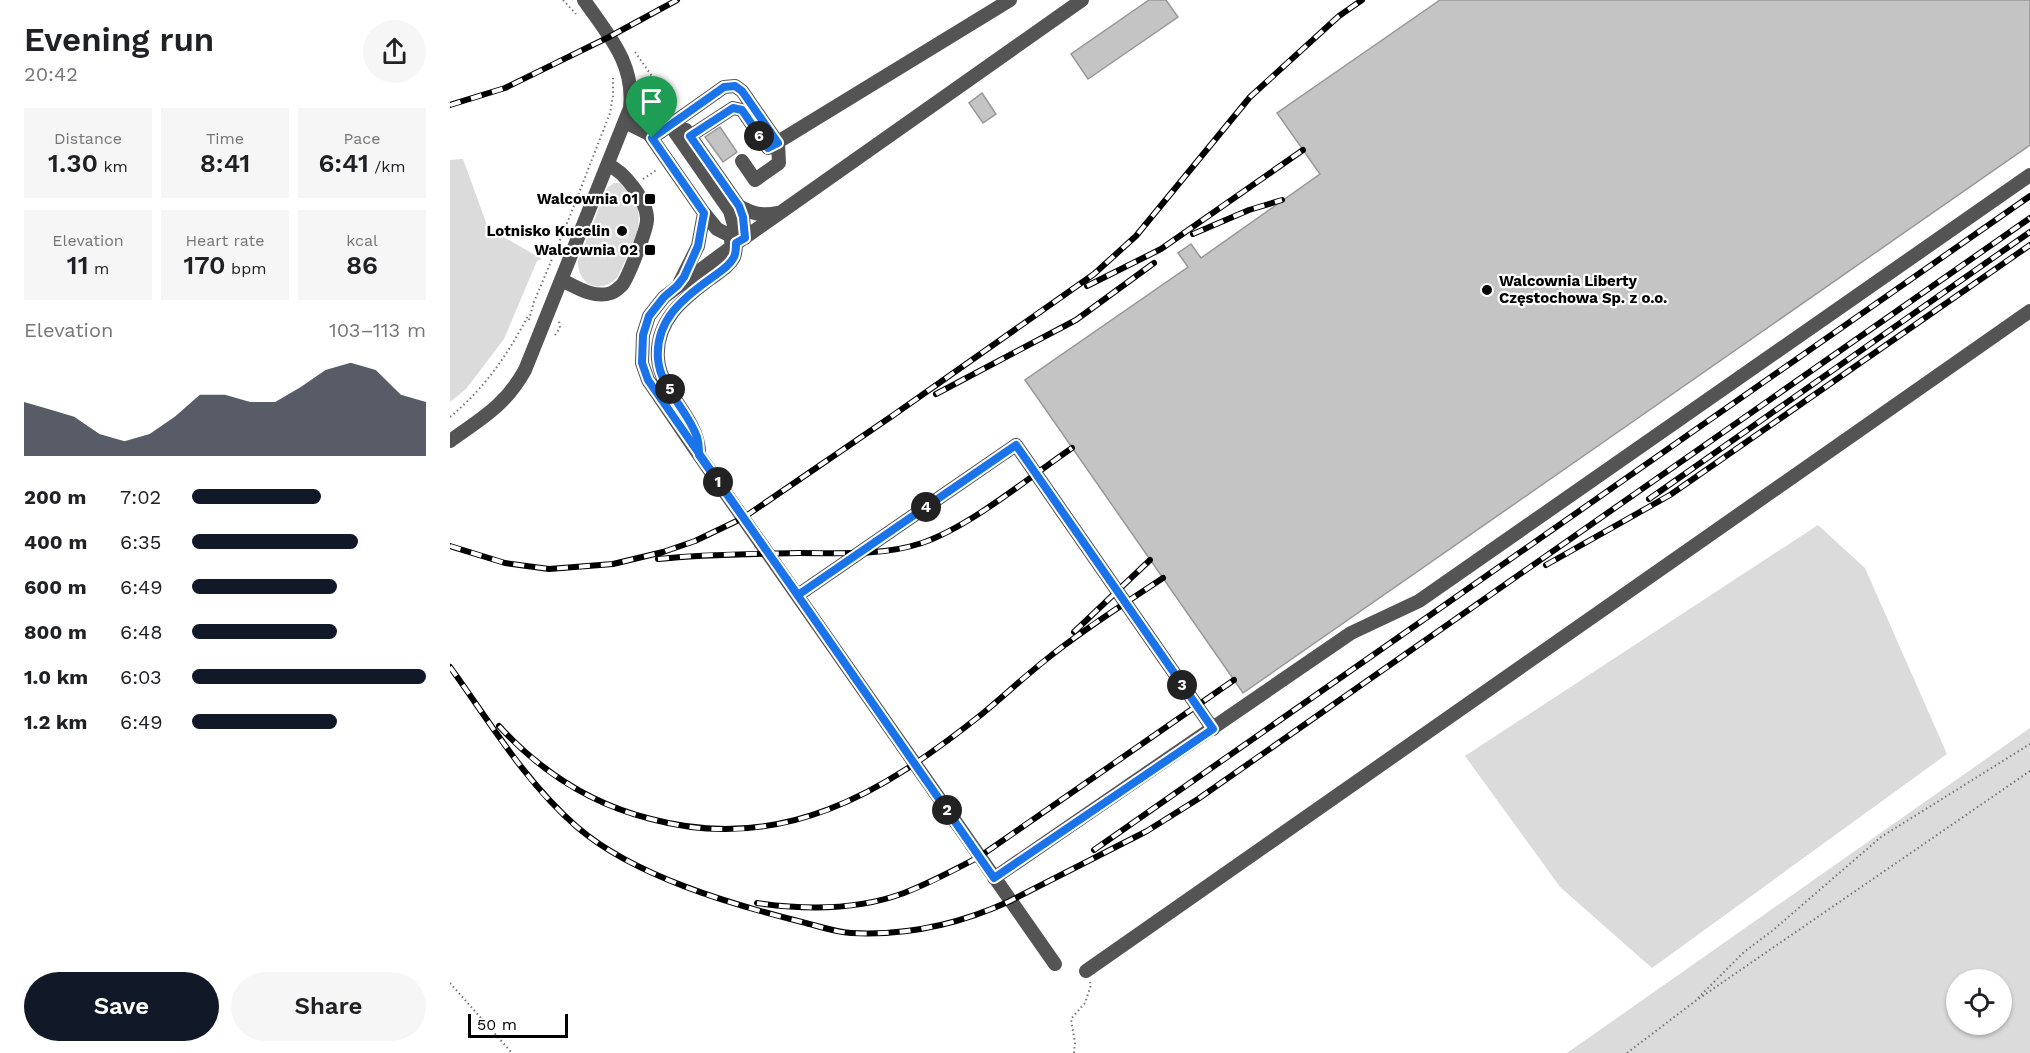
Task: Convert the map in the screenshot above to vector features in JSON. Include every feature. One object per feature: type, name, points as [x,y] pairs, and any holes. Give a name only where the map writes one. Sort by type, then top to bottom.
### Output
[{"type":"street","points":[[450,441],[492,412],[507,399],[516,387],[562,280],[630,108],[631,93],[628,72],[621,54],[584,0]]},
{"type":"street","points":[[690,136],[733,108],[742,110],[768,148],[1010,0]]},
{"type":"street","points":[[1055,964],[699,455],[648,380],[642,363],[643,335],[649,316],[664,297],[677,286],[741,236],[780,213],[1082,0]]},
{"type":"street","points":[[652,138],[724,87],[735,86],[742,91],[778,143],[779,163],[755,180],[742,161]]},
{"type":"street","points":[[676,121],[690,136],[734,209],[741,236],[735,256],[727,267],[690,293],[673,309],[658,339],[661,375],[693,428],[698,439],[699,455]]},
{"type":"street","points":[[676,121],[734,209],[767,215],[780,213]]},
{"type":"street","points":[[625,122],[649,134],[717,229],[741,236]]},
{"type":"street","points":[[562,280],[593,294],[611,293],[622,285],[636,254],[648,219],[628,179],[616,168],[608,165]]},
{"type":"street","points":[[994,878],[1351,633],[1419,601],[2030,175]]},
{"type":"street","points":[[677,286],[698,246],[704,213]]},
{"type":"street","points":[[1086,972],[2030,312]]},
{"type":"street","points":[[798,595],[1016,445],[1213,729]]},
{"type":"path","points":[[563,0],[578,16]]},
{"type":"path","points":[[632,48],[676,121]]},
{"type":"path","points":[[450,417],[464,406],[508,353],[532,309],[610,113],[614,91],[613,74]]},
{"type":"path","points":[[1694,1002],[1744,952],[1772,931],[1881,837],[2030,744]]},
{"type":"path","points":[[1627,1053],[1694,1002],[2030,771]]},
{"type":"path","points":[[1074,1053],[1071,1019],[1085,1003],[1091,985],[1086,972]]},
{"type":"path","points":[[450,983],[512,1053]]},
{"type":"shaded area","points":[[463,159],[488,228],[542,259],[537,261],[504,339],[466,389],[450,402],[450,160]]},
{"type":"shaded area","points":[[614,183],[622,183],[632,195],[639,218],[638,230],[617,278],[603,286],[591,285],[582,276],[578,261],[607,188]]},
{"type":"shaded area","points":[[1818,525],[1865,568],[1947,754],[1652,968],[1560,887],[1465,756]]},
{"type":"shaded area","points":[[2030,728],[2030,1053],[1567,1053]]},
{"type":"building","points":[[1149,0],[1166,0],[1178,17],[1088,79],[1071,54]]},
{"type":"building","name":"Walcownia Liberty Częstochowa Sp. z o.o.","points":[[1440,0],[2030,0],[2030,145],[1243,693],[1025,380],[1188,267],[1178,253],[1191,244],[1201,258],[1320,174],[1277,113]]},
{"type":"building","points":[[982,93],[996,114],[983,123],[969,103]]},
{"type":"building","points":[[720,127],[737,152],[723,162],[705,137]]},
{"type":"railway","points":[[450,105],[505,88],[609,37],[677,0]]},
{"type":"railway","points":[[450,546],[505,563],[549,569],[613,564],[663,552],[695,541],[743,518],[1094,274],[1136,236],[1250,97],[1339,16],[1362,0]]},
{"type":"railway","points":[[1087,286],[1161,249],[1303,150]]},
{"type":"railway","points":[[1094,850],[2030,196]]},
{"type":"railway","points":[[1193,234],[1249,210],[1282,200]]},
{"type":"railway","points":[[450,667],[509,751],[541,791],[577,827],[626,860],[654,874],[714,897],[839,931],[892,932],[952,922],[1010,901],[1147,831],[1198,799],[2030,218]]},
{"type":"railway","points":[[1649,499],[2030,232]]},
{"type":"railway","points":[[1546,565],[1670,495],[2030,245]]},
{"type":"railway","points":[[936,394],[1076,320],[1154,263]]},
{"type":"railway","points":[[658,559],[728,554],[861,553],[892,550],[922,543],[979,513],[1072,448]]},
{"type":"railway","points":[[1074,632],[1150,560]]},
{"type":"railway","points":[[499,726],[515,743],[550,772],[588,795],[629,813],[699,828],[744,828],[787,822],[828,809],[868,791],[907,769],[982,714],[1062,647],[1163,578]]},
{"type":"railway","points":[[757,903],[794,907],[831,907],[868,903],[904,893],[933,881],[979,857],[1234,680]]},
{"type":"place","name":"Walcownia 01","points":[[650,199]]},
{"type":"place","name":"Lotnisko Kucelin","points":[[622,231]]},
{"type":"place","name":"Walcownia 02","points":[[650,250]]},
{"type":"place","name":"Walcownia Liberty Częstochowa Sp. z o.o.","points":[[1487,290]]},
{"type":"route","points":[[652,138],[704,213],[698,246],[684,277],[649,316],[643,335],[642,363],[648,380],[699,455],[798,595],[994,878],[1213,729],[1016,445],[798,595],[768,554],[699,455],[698,439],[661,375],[658,359],[658,339],[673,309],[690,293],[727,267],[735,256],[736,243],[745,238],[745,224],[739,206],[690,136],[733,108],[742,110],[768,148],[778,143],[742,91],[735,86],[724,87],[652,138]]}]
